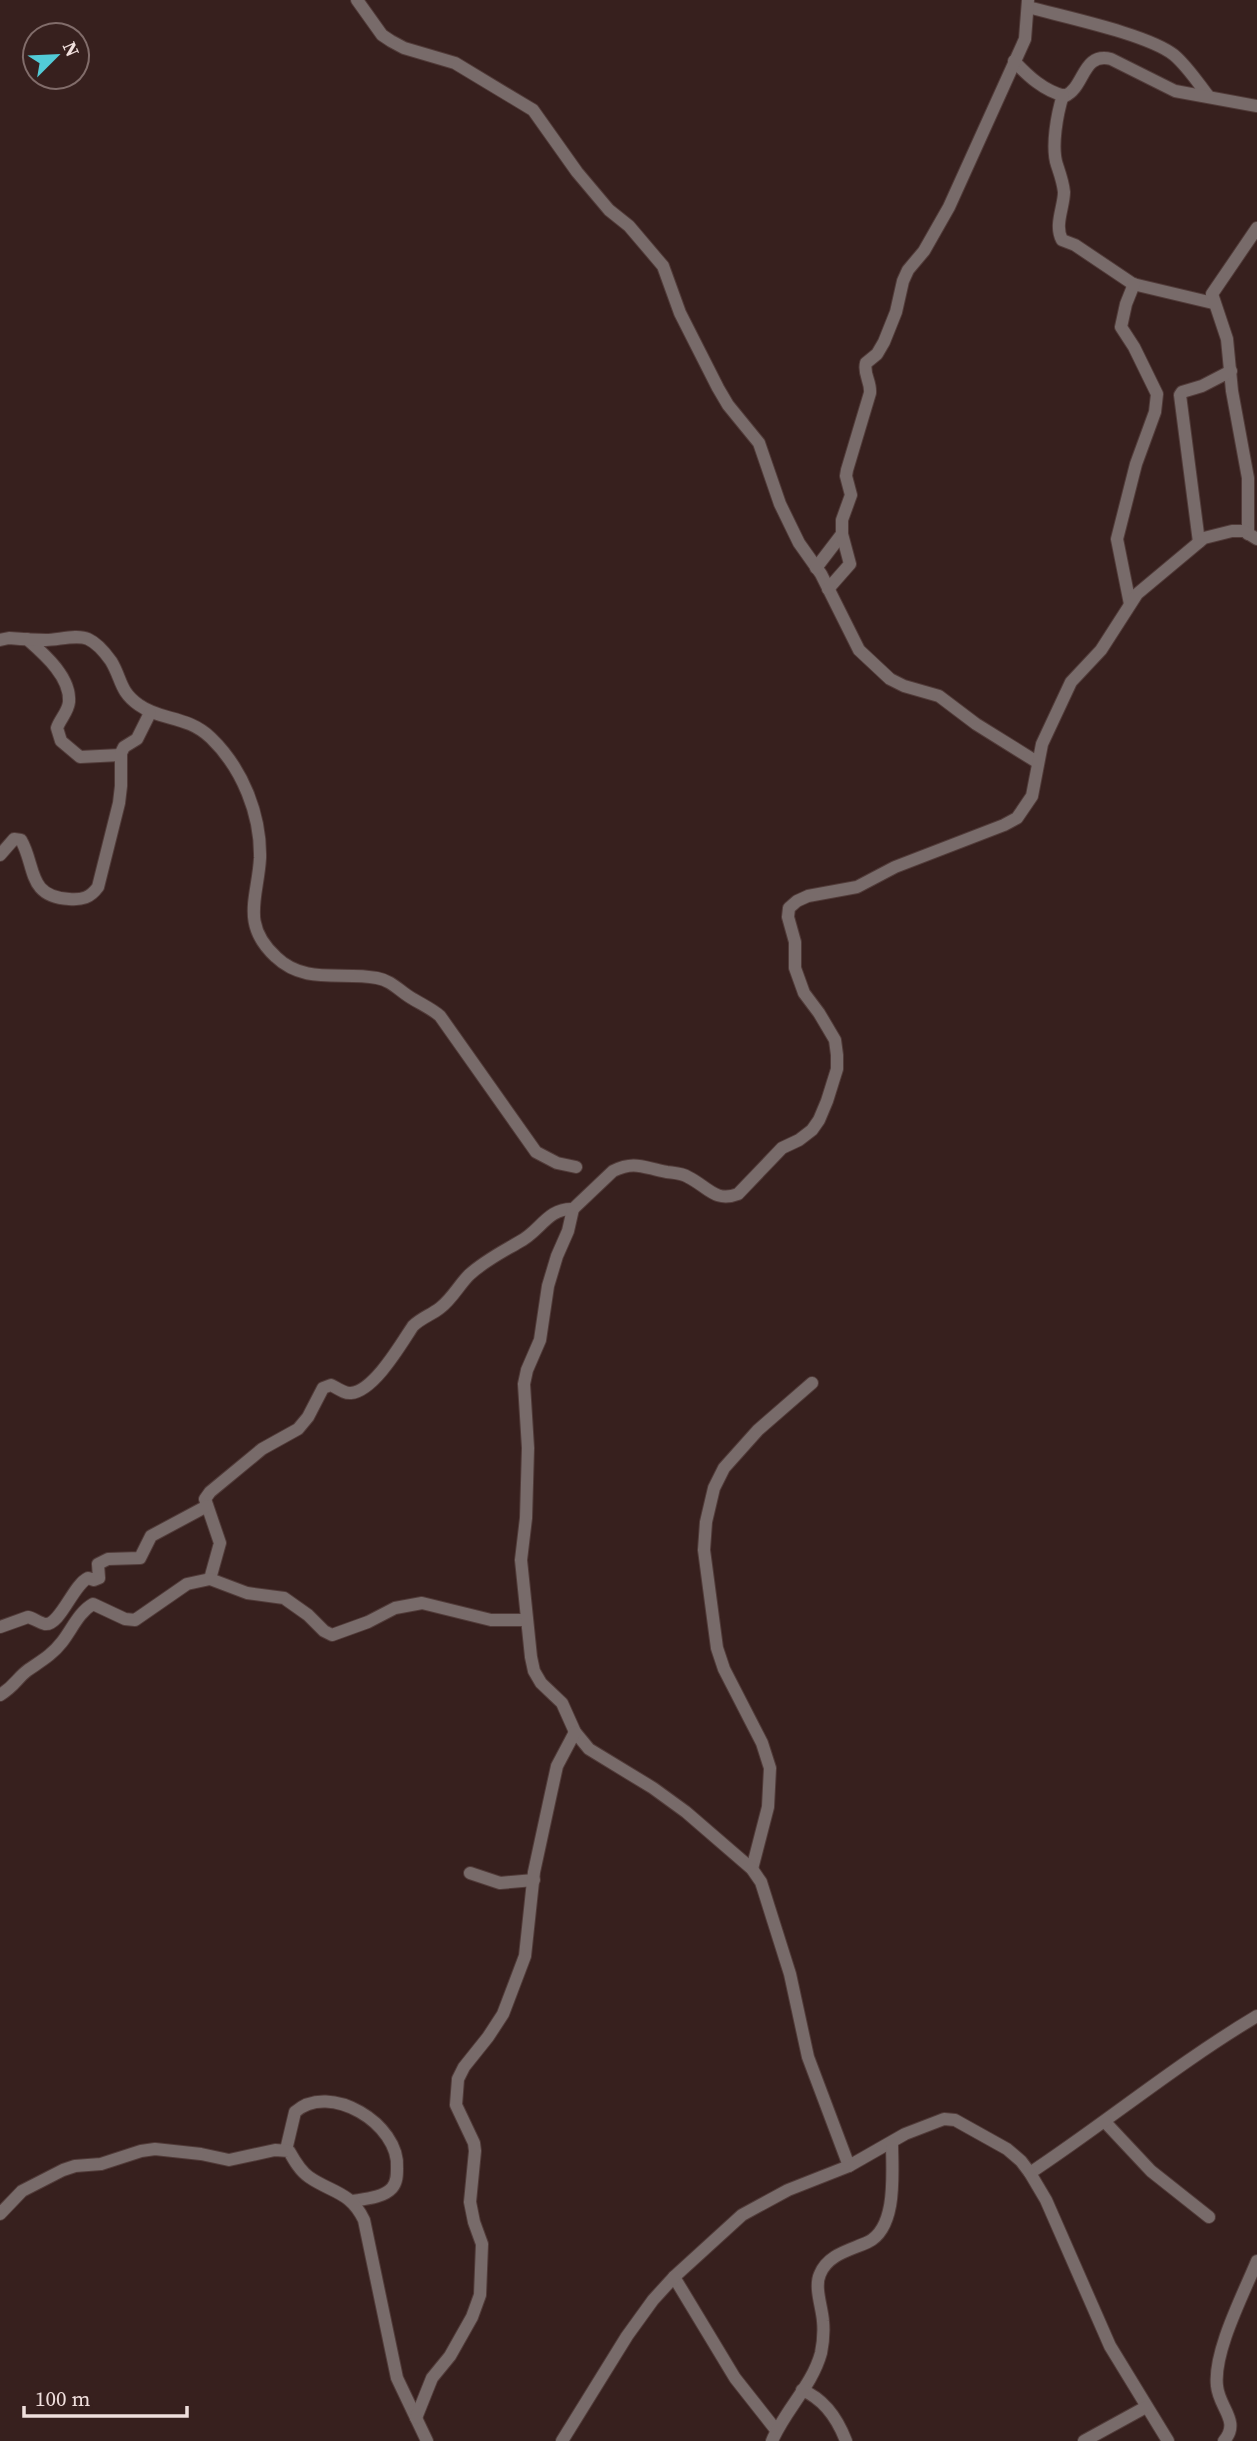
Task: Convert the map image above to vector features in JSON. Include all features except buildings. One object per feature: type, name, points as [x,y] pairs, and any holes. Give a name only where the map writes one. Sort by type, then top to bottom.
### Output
[{"type":"street","points":[[357,0],[383,35],[391,41],[404,48],[454,64],[533,110],[577,172],[663,266],[680,313],[718,388],[728,405],[760,443],[780,504],[859,650],[880,671],[904,686],[939,696],[976,724],[1037,762]]},
{"type":"street","points":[[828,589],[850,564],[842,534],[842,520],[851,495],[847,470],[870,393],[871,383],[865,372],[866,363],[877,354],[884,342],[897,312],[908,270],[924,251],[949,207],[1025,39],[1026,5],[1125,34],[1171,53],[1209,97]]},
{"type":"street","points":[[1014,61],[1044,87],[1063,96],[1073,90],[1094,59],[1103,57],[1175,91],[1257,107]]},
{"type":"street","points":[[1063,96],[1055,121],[1057,163],[1064,193],[1059,236],[1134,284],[1213,303]]},
{"type":"street","points":[[1253,536],[1248,478],[1232,391],[1227,339],[1212,294],[1257,228]]},
{"type":"street","points":[[1130,604],[1117,539],[1136,464],[1155,412],[1157,394],[1121,327],[1134,284]]},
{"type":"street","points":[[1199,542],[1180,395],[1231,371]]},
{"type":"street","points":[[849,2166],[813,2075],[790,1974],[761,1882],[752,1869],[671,1801],[589,1749],[575,1732],[562,1703],[541,1683],[534,1671],[526,1620],[522,1560],[526,1518],[528,1439],[524,1384],[527,1370],[540,1340],[548,1286],[573,1209],[612,1171],[644,1165],[689,1177],[719,1197],[729,1197],[738,1194],[782,1148],[799,1140],[812,1130],[819,1120],[837,1069],[835,1040],[820,1013],[804,993],[795,968],[795,942],[788,917],[789,908],[808,896],[857,887],[895,867],[1009,823],[1024,810],[1032,796],[1042,744],[1071,682],[1101,650],[1130,604],[1147,585],[1199,542],[1232,531],[1244,531],[1253,536]]},
{"type":"street","points":[[816,568],[842,534]]},
{"type":"street","points":[[27,639],[49,659],[67,688],[69,703],[57,727],[61,741],[80,757],[120,755]]},
{"type":"street","points":[[0,640],[88,639],[100,648],[112,663],[117,680],[131,699],[150,712],[188,722],[208,736],[232,762],[257,822],[260,859],[253,912],[260,937],[275,957],[289,968],[311,976],[352,976],[392,982],[411,998],[432,1009],[440,1016],[536,1153],[557,1163],[576,1167]]},
{"type":"street","points":[[0,855],[14,839],[21,840],[34,878],[46,893],[66,899],[87,898],[93,894],[98,887],[107,842],[119,803],[120,755],[124,747],[137,740],[150,712]]},
{"type":"street","points":[[210,1579],[220,1543],[205,1499],[219,1484],[262,1449],[298,1429],[308,1418],[323,1388],[331,1385],[347,1393],[354,1393],[374,1380],[413,1326],[440,1308],[469,1275],[501,1250],[521,1242],[546,1218],[563,1209],[573,1209]]},
{"type":"street","points":[[752,1869],[768,1807],[770,1768],[762,1744],[723,1669],[717,1648],[704,1550],[706,1522],[714,1488],[724,1468],[758,1430],[813,1382]]},
{"type":"street","points":[[0,1627],[29,1617],[47,1624],[59,1614],[79,1584],[88,1578],[98,1580],[98,1564],[108,1559],[140,1558],[151,1536],[207,1506]]},
{"type":"street","points":[[3,1690],[48,1657],[81,1614],[93,1604],[125,1619],[135,1620],[187,1584],[210,1579],[247,1593],[284,1598],[332,1635],[368,1622],[395,1608],[422,1603],[491,1620],[526,1620]]},
{"type":"street","points":[[416,2418],[432,2378],[450,2356],[478,2302],[482,2253],[470,2202],[474,2143],[456,2105],[458,2079],[503,2014],[525,1956],[534,1880],[557,1766],[575,1732]]},
{"type":"street","points":[[470,1873],[500,1883],[534,1880]]},
{"type":"street","points":[[1030,2173],[1191,2058],[1257,2016]]},
{"type":"street","points":[[286,2150],[295,2112],[312,2102],[331,2102],[349,2108],[376,2123],[393,2144],[398,2161],[397,2178],[394,2187],[386,2193],[352,2201]]},
{"type":"street","points":[[562,2441],[627,2336],[653,2300],[674,2277],[742,2215],[788,2190],[849,2166],[905,2134],[944,2119],[955,2120],[1007,2149],[1030,2173],[1046,2200],[1110,2346],[1168,2441]]},
{"type":"street","points":[[1105,2122],[1150,2171],[1209,2217]]},
{"type":"street","points":[[674,2277],[774,2435],[814,2372],[821,2352],[824,2324],[818,2284],[820,2274],[835,2257],[870,2241],[882,2227],[891,2203],[892,2143]]},
{"type":"street","points":[[0,2214],[22,2191],[63,2170],[75,2166],[101,2165],[141,2151],[155,2149],[229,2160],[286,2150]]},
{"type":"street","points":[[286,2150],[307,2176],[352,2201],[364,2220],[400,2387],[427,2441]]},
{"type":"street","points":[[1224,2441],[1231,2427],[1219,2399],[1217,2370],[1222,2349],[1257,2261]]},
{"type":"street","points":[[802,2390],[812,2394],[824,2406],[840,2426],[846,2441]]},
{"type":"street","points":[[1084,2441],[1146,2407]]}]
